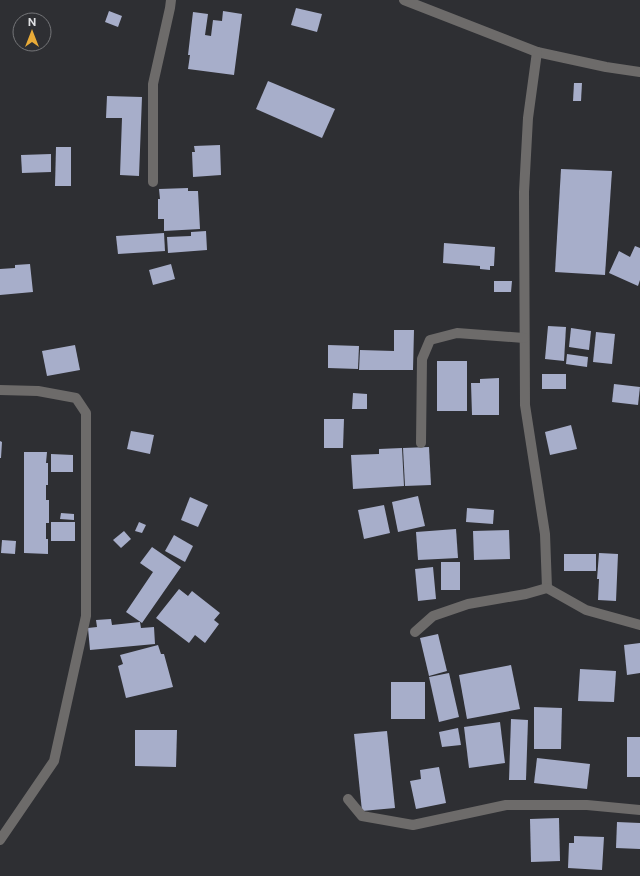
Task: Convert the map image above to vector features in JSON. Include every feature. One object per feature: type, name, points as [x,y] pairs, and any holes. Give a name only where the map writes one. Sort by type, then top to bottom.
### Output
[{"type":"street","points":[[153,182],[153,84],[171,0]]},
{"type":"street","points":[[409,1],[537,52],[606,67],[640,72]]},
{"type":"street","points":[[537,52],[528,118],[524,192],[525,405],[546,534],[547,588]]},
{"type":"street","points":[[421,443],[422,358],[430,340],[457,333],[524,338]]},
{"type":"street","points":[[0,390],[38,391],[76,398],[86,413],[86,616],[54,761],[0,840]]},
{"type":"street","points":[[416,632],[433,616],[468,604],[526,594],[547,588],[586,610],[640,625]]},
{"type":"street","points":[[348,799],[362,816],[413,825],[506,805],[588,805],[640,810]]},
{"type":"building","points":[[296,8],[322,14],[317,32],[291,25]]},
{"type":"building","points":[[109,11],[122,16],[118,27],[105,22]]},
{"type":"building","points":[[223,11],[242,14],[234,75],[188,69],[190,55],[188,55],[193,12],[208,14],[205,35],[211,36],[213,20],[222,21]]},
{"type":"building","points":[[268,81],[335,109],[322,138],[256,109]]},
{"type":"building","points":[[574,83],[582,83],[581,101],[573,101]]},
{"type":"building","points":[[107,96],[142,97],[139,176],[120,175],[122,118],[106,118]]},
{"type":"building","points":[[220,145],[221,175],[193,177],[192,152],[195,152],[194,146]]},
{"type":"building","points":[[56,147],[71,147],[71,186],[55,186]]},
{"type":"building","points":[[51,154],[51,172],[22,173],[21,155]]},
{"type":"building","points":[[561,169],[612,171],[605,275],[555,272]]},
{"type":"building","points":[[188,188],[188,191],[198,191],[200,229],[164,231],[164,219],[158,219],[158,199],[160,199],[159,189]]},
{"type":"building","points":[[206,231],[207,250],[168,253],[167,237],[191,236],[191,232]]},
{"type":"building","points":[[164,233],[165,251],[118,254],[116,236]]},
{"type":"building","points":[[444,243],[495,247],[494,266],[490,266],[490,270],[480,269],[480,266],[443,263]]},
{"type":"building","points":[[635,246],[640,248],[640,280],[638,286],[609,273],[619,251],[630,257]]},
{"type":"building","points":[[30,264],[33,292],[0,295],[0,269],[15,268],[15,265]]},
{"type":"building","points":[[171,264],[175,279],[153,285],[149,270]]},
{"type":"building","points":[[494,281],[512,281],[511,292],[494,292]]},
{"type":"building","points":[[548,326],[566,327],[564,361],[545,359]]},
{"type":"building","points":[[571,328],[591,331],[589,350],[569,347]]},
{"type":"building","points":[[394,330],[414,330],[413,370],[359,370],[360,350],[394,351]]},
{"type":"building","points":[[596,332],[615,334],[612,364],[593,362]]},
{"type":"building","points":[[75,345],[80,370],[47,376],[42,351]]},
{"type":"building","points":[[328,345],[359,346],[358,369],[328,368]]},
{"type":"building","points":[[567,354],[588,357],[587,367],[566,364]]},
{"type":"building","points":[[437,361],[467,361],[467,411],[437,411]]},
{"type":"building","points":[[542,374],[566,374],[566,389],[542,389]]},
{"type":"building","points":[[499,378],[499,415],[472,415],[471,383],[480,383],[480,379]]},
{"type":"building","points":[[614,384],[640,387],[638,405],[612,402]]},
{"type":"building","points":[[353,393],[367,394],[367,409],[352,409]]},
{"type":"building","points":[[324,419],[344,419],[343,448],[324,448]]},
{"type":"building","points":[[571,425],[577,449],[550,455],[545,432]]},
{"type":"building","points":[[131,431],[154,435],[150,454],[127,449]]},
{"type":"building","points":[[0,441],[2,442],[1,458],[0,458]]},
{"type":"building","points":[[429,447],[431,485],[405,486],[403,448]]},
{"type":"building","points":[[402,448],[404,486],[353,489],[351,455],[379,454],[379,449]]},
{"type":"building","points":[[24,452],[47,452],[46,463],[48,463],[48,485],[46,485],[46,500],[49,500],[49,523],[46,523],[46,539],[48,539],[48,554],[24,553]]},
{"type":"building","points":[[51,454],[73,455],[73,472],[51,472]]},
{"type":"building","points":[[418,496],[425,526],[398,532],[392,502]]},
{"type":"building","points":[[190,497],[208,505],[198,527],[181,520]]},
{"type":"building","points":[[384,505],[390,533],[364,539],[358,510]]},
{"type":"building","points":[[467,508],[494,510],[493,524],[466,522]]},
{"type":"building","points":[[61,513],[74,514],[74,520],[60,519]]},
{"type":"building","points":[[51,522],[75,522],[75,541],[51,541]]},
{"type":"building","points":[[139,522],[146,525],[142,533],[135,531]]},
{"type":"building","points":[[456,529],[458,558],[418,560],[416,532]]},
{"type":"building","points":[[509,530],[510,559],[474,560],[473,531]]},
{"type":"building","points":[[124,531],[131,539],[121,548],[113,540]]},
{"type":"building","points":[[174,535],[193,546],[185,562],[165,551]]},
{"type":"building","points":[[2,540],[16,541],[15,554],[1,553]]},
{"type":"building","points":[[152,547],[181,567],[142,623],[126,612],[153,572],[140,563]]},
{"type":"building","points":[[599,553],[618,554],[616,601],[598,600],[599,579],[597,579]]},
{"type":"building","points":[[564,554],[596,554],[596,571],[564,571]]},
{"type":"building","points":[[441,562],[460,562],[460,590],[441,590]]},
{"type":"building","points":[[433,567],[436,599],[418,601],[415,569]]},
{"type":"building","points":[[179,589],[188,596],[192,591],[220,613],[214,620],[219,624],[205,643],[195,635],[189,643],[156,618]]},
{"type":"building","points":[[111,619],[112,625],[140,622],[141,628],[154,627],[155,644],[90,650],[88,628],[97,627],[96,620]]},
{"type":"building","points":[[438,634],[447,671],[429,676],[420,638]]},
{"type":"building","points":[[640,643],[640,673],[627,675],[624,645]]},
{"type":"building","points":[[158,645],[161,654],[164,654],[173,687],[126,698],[118,666],[123,664],[120,655]]},
{"type":"building","points":[[511,665],[520,709],[467,719],[459,675]]},
{"type":"building","points":[[580,669],[616,671],[614,702],[578,701]]},
{"type":"building","points":[[449,673],[459,717],[439,722],[429,677]]},
{"type":"building","points":[[391,682],[425,682],[425,719],[391,719]]},
{"type":"building","points":[[534,707],[562,708],[561,749],[534,749]]},
{"type":"building","points":[[511,719],[528,720],[526,780],[509,780]]},
{"type":"building","points":[[500,722],[505,763],[469,768],[464,727]]},
{"type":"building","points":[[458,728],[461,745],[442,747],[439,732]]},
{"type":"building","points":[[135,730],[177,730],[176,767],[135,766]]},
{"type":"building","points":[[387,731],[395,808],[362,811],[354,734]]},
{"type":"building","points":[[627,737],[640,737],[640,777],[627,777]]},
{"type":"building","points":[[537,758],[590,764],[587,789],[534,783]]},
{"type":"building","points":[[439,767],[446,803],[416,809],[410,781],[421,779],[420,770]]},
{"type":"building","points":[[559,818],[560,861],[531,862],[530,819]]},
{"type":"building","points":[[617,822],[640,823],[640,849],[616,848]]},
{"type":"building","points":[[574,836],[604,837],[602,870],[568,868],[569,843],[574,843]]}]
